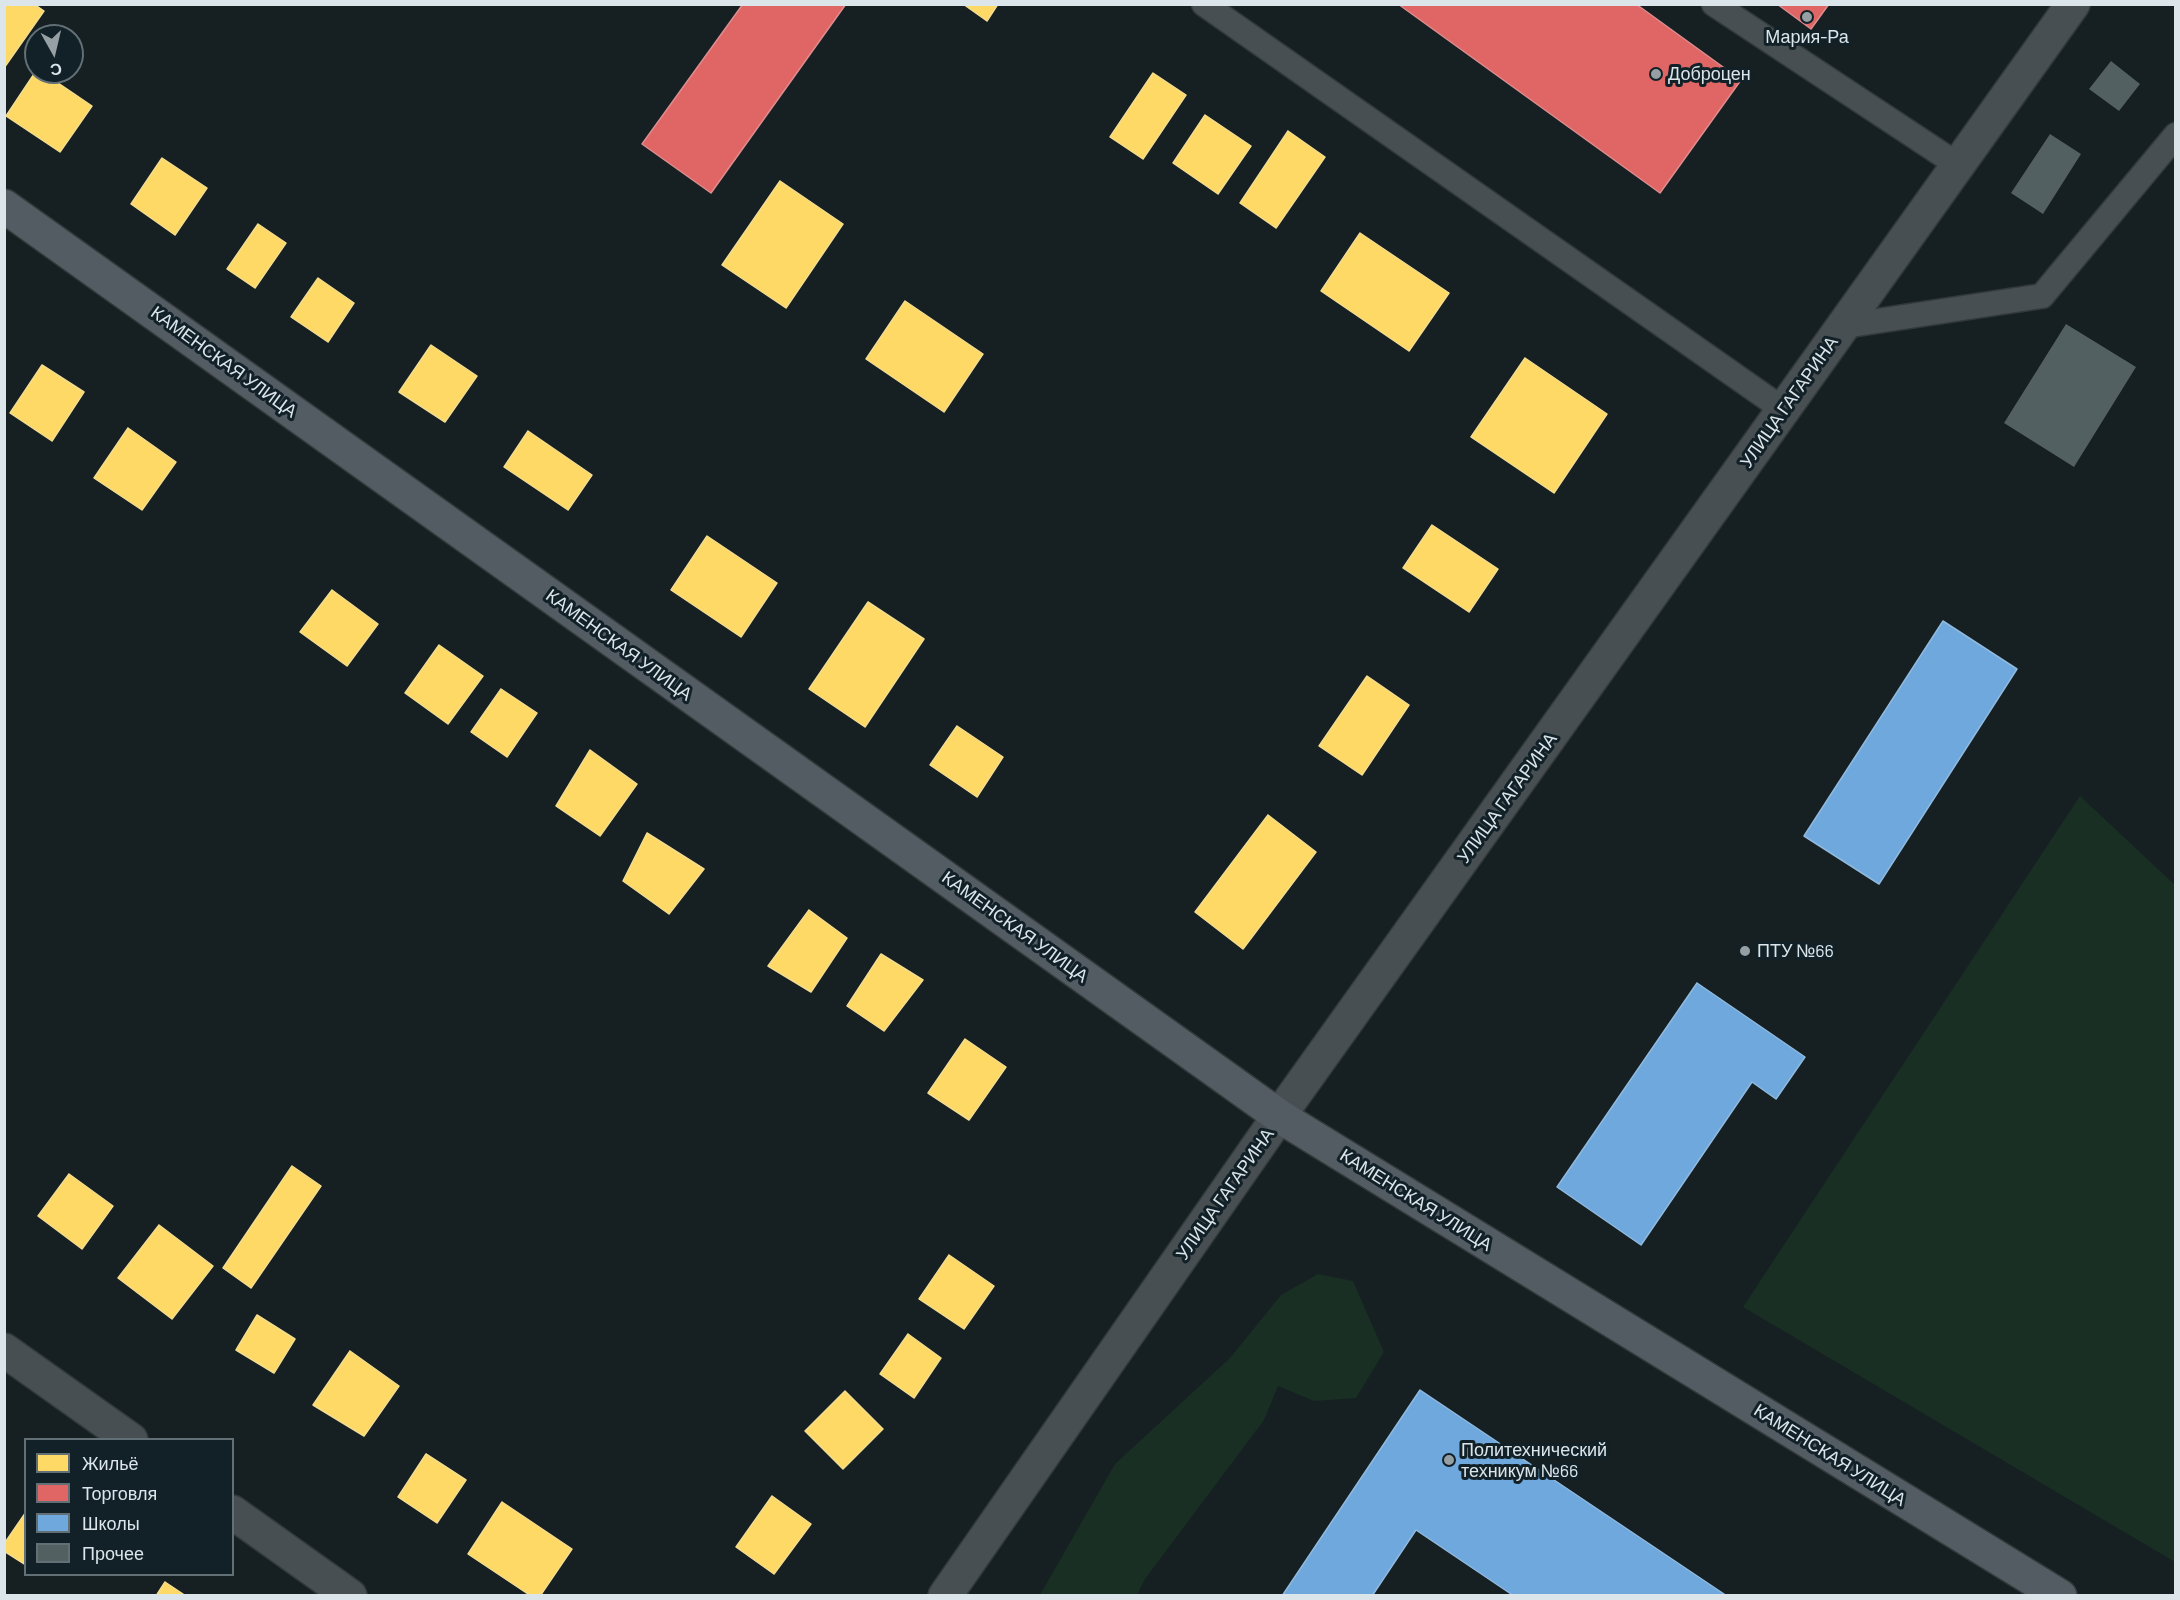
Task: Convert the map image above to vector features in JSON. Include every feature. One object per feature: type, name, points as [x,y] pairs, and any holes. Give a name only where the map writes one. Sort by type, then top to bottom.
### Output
[{"type":"main road","name":"КАМЕНСКАЯ УЛИЦА","points":[[4,206],[1279,1116],[2060,1596]]},
{"type":"street","name":"УЛИЦА ГАГАРИНА","points":[[945,1596],[1279,1116],[2073,4]]},
{"type":"street","points":[[4,1350],[128,1438]]},
{"type":"street","points":[[234,1513],[350,1596]]},
{"type":"lane","points":[[1204,4],[1784,410]]},
{"type":"lane","points":[[1714,4],[1958,165]]},
{"type":"lane","points":[[1844,326],[2042,296],[2175,135]]},
{"type":"green space","points":[[2080,796],[2175,885],[2175,1562],[1743,1307]]},
{"type":"green space","points":[[1318,1274],[1353,1281],[1384,1352],[1356,1398],[1314,1401],[1278,1386],[1264,1420],[1145,1579],[1137,1595],[1040,1595],[1115,1464],[1230,1358],[1281,1295]]},
{"type":"building: Жильё","points":[[4,4],[34,4],[44,11],[35,24],[24,24],[24,40],[4,68]]},
{"type":"building: Жильё","points":[[963,4],[998,4],[987,21]]},
{"type":"building: Жильё","points":[[1153,73],[1186,95],[1143,159],[1110,137]]},
{"type":"building: Жильё","points":[[27,84],[60,84],[92,106],[60,152],[6,116]]},
{"type":"building: Жильё","points":[[1205,115],[1251,146],[1218,194],[1173,163]]},
{"type":"building: Жильё","points":[[1288,131],[1325,157],[1276,228],[1240,203]]},
{"type":"building: Жильё","points":[[162,158],[207,188],[175,235],[131,204]]},
{"type":"building: Жильё","points":[[780,181],[843,224],[786,308],[722,265]]},
{"type":"building: Жильё","points":[[258,224],[286,243],[255,288],[227,269]]},
{"type":"building: Жильё","points":[[1360,233],[1449,293],[1409,351],[1321,291]]},
{"type":"building: Жильё","points":[[318,278],[354,303],[328,342],[291,317]]},
{"type":"building: Жильё","points":[[905,301],[983,354],[944,412],[866,359]]},
{"type":"building: Жильё","points":[[431,345],[477,376],[445,422],[399,392]]},
{"type":"building: Жильё","points":[[1525,358],[1607,414],[1554,493],[1471,437]]},
{"type":"building: Жильё","points":[[42,365],[84,392],[52,441],[10,413]]},
{"type":"building: Жильё","points":[[128,428],[176,462],[142,510],[94,478]]},
{"type":"building: Жильё","points":[[528,431],[592,475],[568,510],[504,467]]},
{"type":"building: Жильё","points":[[1432,525],[1498,569],[1469,612],[1403,568]]},
{"type":"building: Жильё","points":[[707,536],[777,583],[741,637],[671,590]]},
{"type":"building: Жильё","points":[[332,590],[378,624],[347,666],[300,632]]},
{"type":"building: Жильё","points":[[868,602],[924,639],[865,727],[809,689]]},
{"type":"building: Жильё","points":[[439,645],[483,676],[448,724],[405,693]]},
{"type":"building: Жильё","points":[[1367,676],[1409,705],[1362,775],[1319,746]]},
{"type":"building: Жильё","points":[[501,689],[537,713],[507,757],[471,732]]},
{"type":"building: Жильё","points":[[957,726],[1003,757],[977,797],[930,765]]},
{"type":"building: Жильё","points":[[590,750],[637,784],[600,836],[556,806]]},
{"type":"building: Жильё","points":[[1268,815],[1316,852],[1243,949],[1195,912]]},
{"type":"building: Жильё","points":[[647,833],[704,869],[669,914],[623,881]]},
{"type":"building: Жильё","points":[[809,910],[847,938],[811,992],[768,966]]},
{"type":"building: Жильё","points":[[881,954],[923,980],[884,1031],[847,1006]]},
{"type":"building: Жильё","points":[[965,1039],[1006,1067],[969,1120],[928,1093]]},
{"type":"building: Жильё","points":[[292,1166],[321,1186],[251,1288],[223,1268]]},
{"type":"building: Жильё","points":[[69,1174],[113,1206],[82,1249],[38,1216]]},
{"type":"building: Жильё","points":[[159,1225],[213,1266],[172,1319],[118,1278]]},
{"type":"building: Жильё","points":[[949,1255],[994,1286],[964,1329],[919,1299]]},
{"type":"building: Жильё","points":[[257,1315],[295,1339],[274,1373],[236,1350]]},
{"type":"building: Жильё","points":[[908,1334],[941,1358],[914,1398],[880,1374]]},
{"type":"building: Жильё","points":[[350,1351],[399,1386],[364,1436],[313,1405]]},
{"type":"building: Жильё","points":[[845,1391],[883,1429],[843,1469],[805,1431]]},
{"type":"building: Жильё","points":[[426,1454],[466,1480],[437,1523],[398,1497]]},
{"type":"building: Жильё","points":[[772,1496],[811,1524],[774,1574],[736,1547]]},
{"type":"building: Жильё","points":[[502,1502],[572,1549],[540,1596],[531,1596],[468,1554]]},
{"type":"building: Жильё","points":[[24,1515],[24,1564],[4,1551],[4,1544]]},
{"type":"building: Жильё","points":[[165,1582],[186,1596],[156,1596]]},
{"type":"building: Торговля","points":[[743,4],[846,4],[711,193],[642,144]]},
{"type":"building: Торговля","points":[[1398,4],[1636,4],[1741,80],[1660,193]]},
{"type":"building: Торговля","name":"Мария-Ра","points":[[1777,4],[1829,4],[1811,29]]},
{"type":"building: Школы","points":[[1943,621],[2017,669],[1879,884],[1804,836]]},
{"type":"building: Школы","points":[[1697,983],[1805,1057],[1776,1099],[1752,1082],[1641,1245],[1557,1187]]},
{"type":"building: Школы","name":"Политехнический техникум №66","points":[[1420,1390],[1727,1596],[1514,1596],[1416,1530],[1372,1596],[1282,1596]]},
{"type":"building: Прочее","points":[[2111,61],[2140,84],[2119,111],[2089,89]]},
{"type":"building: Прочее","points":[[2050,134],[2081,154],[2043,214],[2011,193]]},
{"type":"building: Прочее","points":[[2066,324],[2136,367],[2074,467],[2004,423]]},
{"type":"place","name":"Мария-Ра","points":[[1807,17]]},
{"type":"place","name":"Доброцен","points":[[1656,74]]},
{"type":"place","name":"ПТУ №66","points":[[1745,951]]},
{"type":"place","name":"Политехнический техникум №66","points":[[1449,1460]]}]
